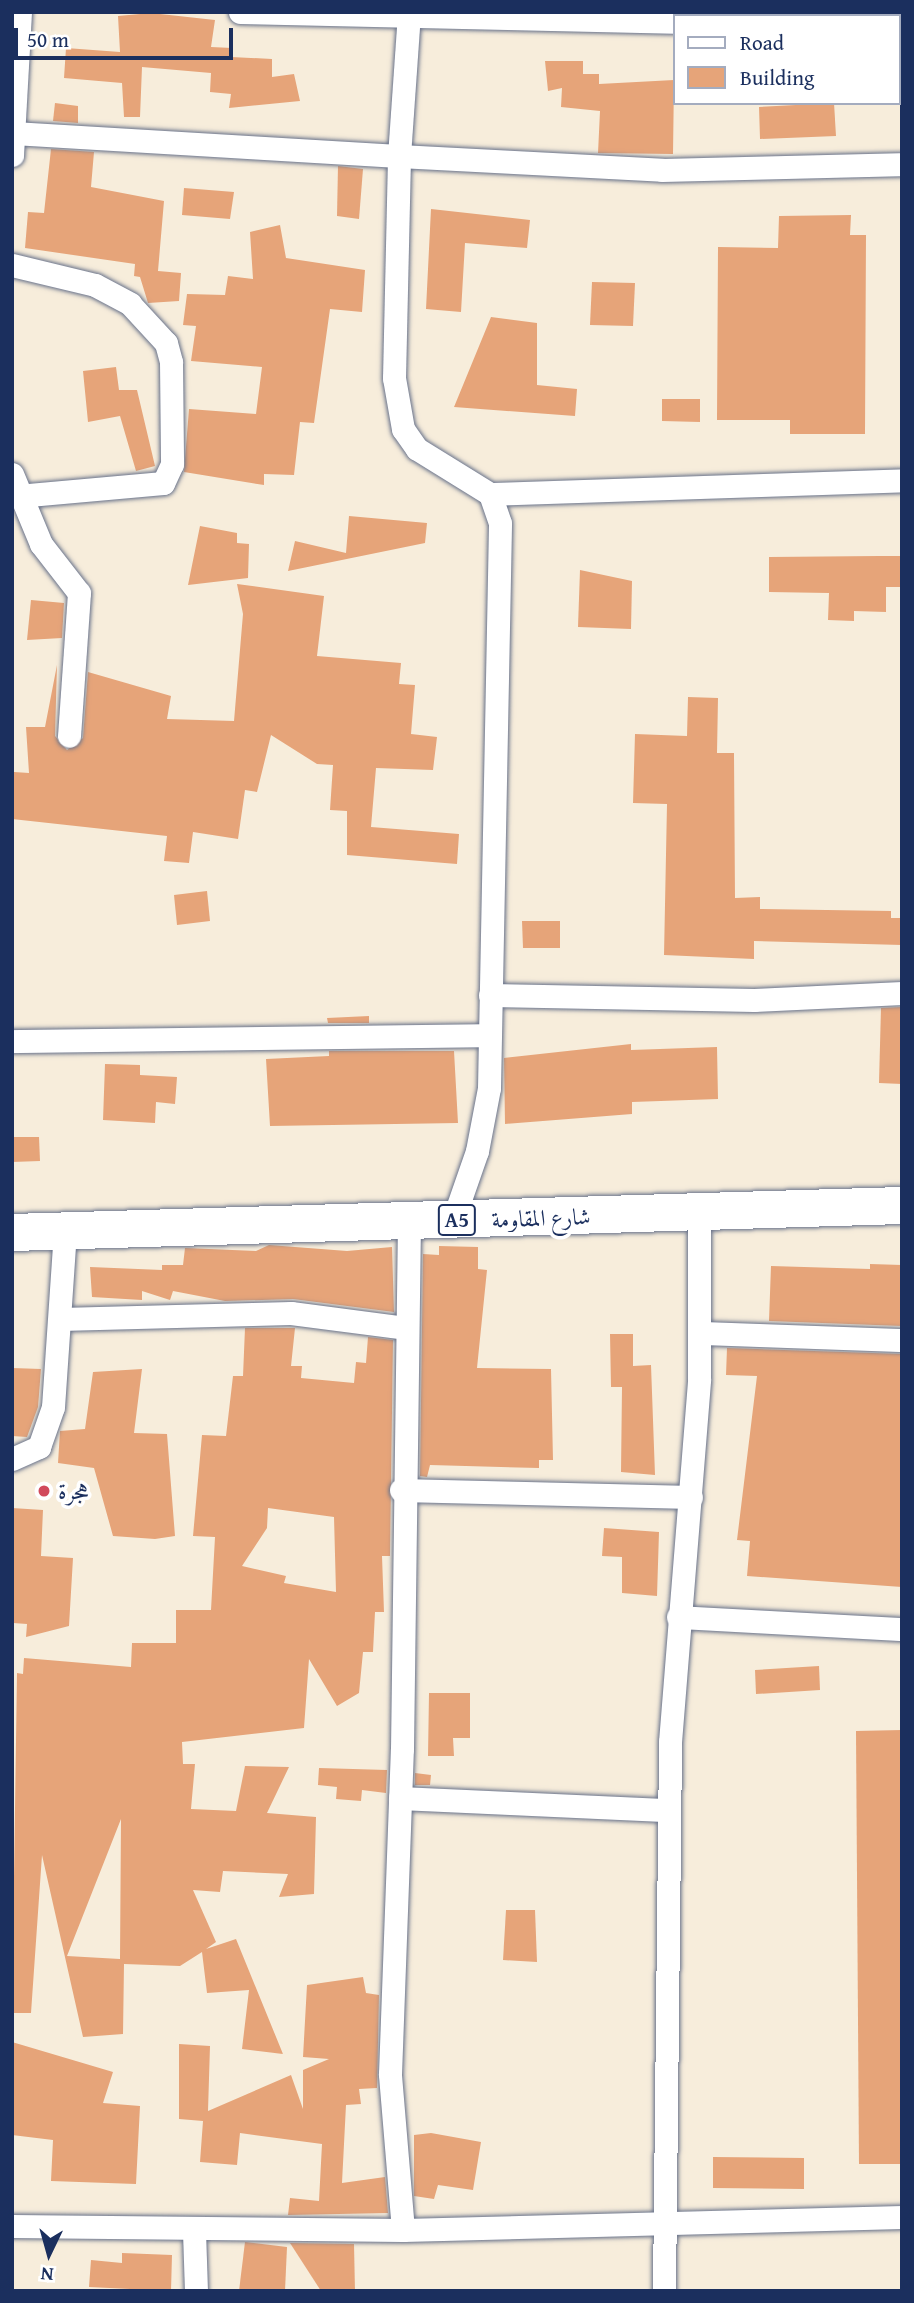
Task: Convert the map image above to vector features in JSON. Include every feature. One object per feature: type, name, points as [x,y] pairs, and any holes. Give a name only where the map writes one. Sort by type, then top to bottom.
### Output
[{"type":"highway","name":"شارع المقاومة","points":[[12,1232],[902,1205]]},
{"type":"street","points":[[20,12],[14,140],[662,170],[902,164]]},
{"type":"street","points":[[240,12],[673,22]]},
{"type":"street","points":[[409,15],[399,156],[394,378],[403,429],[416,449],[490,494],[902,480]]},
{"type":"street","points":[[12,265],[95,285],[130,304],[166,342],[171,362],[172,464],[163,483],[15,485],[41,544],[79,593],[69,736]]},
{"type":"street","points":[[453,1220],[484,1123],[489,1035],[500,523],[490,494]]},
{"type":"street","points":[[490,995],[754,1000],[902,993]]},
{"type":"street","points":[[12,1041],[489,1035]]},
{"type":"street","points":[[664,2291],[667,2220],[669,1810],[678,1618],[691,1497],[700,1333],[699,1213]]},
{"type":"street","points":[[403,2230],[390,2074],[400,1798],[401,1490],[408,1328],[409,1222]]},
{"type":"street","points":[[12,1459],[38,1447],[47,1432],[60,1319],[65,1232]]},
{"type":"street","points":[[60,1319],[291,1313],[408,1328]]},
{"type":"street","points":[[700,1333],[902,1340]]},
{"type":"street","points":[[401,1490],[691,1497]]},
{"type":"street","points":[[678,1618],[902,1629]]},
{"type":"street","points":[[400,1798],[669,1810]]},
{"type":"street","points":[[12,2226],[194,2231],[403,2230],[667,2220],[902,2217]]},
{"type":"street","points":[[194,2231],[196,2291]]},
{"type":"building","points":[[151,13],[215,20],[211,47],[232,48],[231,57],[272,59],[272,77],[294,74],[300,101],[229,108],[231,94],[210,92],[211,73],[142,67],[140,117],[124,117],[122,83],[64,78],[66,48],[120,52],[118,16]]},
{"type":"building","points":[[545,61],[583,61],[583,74],[599,74],[599,84],[673,80],[673,154],[598,153],[600,111],[561,107],[562,88],[548,91]]},
{"type":"building","points":[[55,103],[78,106],[78,123],[53,121]]},
{"type":"building","points":[[834,105],[836,136],[760,139],[759,107]]},
{"type":"building","points":[[51,149],[94,152],[91,187],[164,201],[158,271],[181,273],[179,301],[148,303],[140,277],[134,276],[135,264],[25,248],[28,212],[44,213]]},
{"type":"building","points":[[338,166],[363,169],[359,219],[337,216]]},
{"type":"building","points":[[184,188],[234,192],[230,219],[182,215]]},
{"type":"building","points":[[431,209],[530,220],[527,248],[465,243],[461,312],[426,309]]},
{"type":"building","points":[[851,215],[850,235],[866,235],[865,434],[790,434],[790,420],[717,420],[718,247],[778,248],[779,216]]},
{"type":"building","points":[[280,225],[286,258],[365,270],[362,312],[330,309],[314,423],[300,422],[294,475],[264,474],[264,485],[184,472],[189,409],[256,414],[262,367],[191,361],[196,326],[183,325],[187,294],[225,295],[228,276],[253,279],[250,232]]},
{"type":"building","points":[[592,282],[635,283],[633,326],[590,325]]},
{"type":"building","points":[[491,317],[537,323],[537,385],[577,389],[575,416],[454,407]]},
{"type":"building","points":[[116,367],[119,390],[137,390],[155,466],[136,471],[120,416],[88,422],[83,371]]},
{"type":"building","points":[[662,399],[700,399],[700,422],[662,421]]},
{"type":"building","points":[[349,516],[427,523],[425,543],[288,571],[295,541],[346,553]]},
{"type":"building","points":[[200,526],[237,533],[237,543],[249,544],[248,578],[188,585]]},
{"type":"building","points":[[902,556],[902,587],[886,587],[886,612],[854,611],[854,621],[828,620],[829,593],[769,592],[769,557]]},
{"type":"building","points":[[580,570],[632,581],[631,629],[578,627]]},
{"type":"building","points":[[237,584],[324,596],[317,656],[401,663],[399,684],[415,685],[411,734],[437,737],[433,770],[376,768],[371,827],[459,834],[457,864],[347,855],[347,811],[330,810],[333,765],[317,764],[271,735],[257,792],[245,790],[238,839],[193,832],[189,863],[164,861],[167,836],[12,819],[14,772],[29,773],[26,727],[45,727],[57,665],[55,736],[67,750],[83,738],[88,672],[171,696],[167,719],[234,721],[243,614]]},
{"type":"building","points":[[31,600],[64,603],[62,638],[27,640]]},
{"type":"building","points":[[688,697],[718,698],[717,753],[734,753],[735,898],[760,897],[760,909],[891,911],[891,918],[902,918],[902,945],[754,941],[754,959],[664,955],[667,804],[633,803],[635,734],[687,736]]},
{"type":"building","points":[[207,891],[210,921],[177,925],[174,895]]},
{"type":"building","points":[[522,921],[560,921],[560,948],[523,948]]},
{"type":"building","points":[[902,1007],[902,1084],[879,1083],[881,1008]]},
{"type":"building","points":[[369,1016],[369,1023],[328,1023],[327,1018]]},
{"type":"building","points":[[631,1044],[631,1050],[717,1047],[718,1099],[632,1102],[632,1114],[505,1124],[504,1058]]},
{"type":"building","points":[[329,1051],[454,1051],[458,1123],[270,1126],[266,1059],[329,1056]]},
{"type":"building","points":[[105,1064],[140,1065],[140,1075],[177,1077],[175,1104],[156,1102],[155,1123],[103,1120]]},
{"type":"building","points":[[12,1137],[39,1137],[40,1161],[12,1162]]},
{"type":"building","points":[[269,1245],[347,1251],[392,1247],[394,1312],[293,1299],[225,1301],[173,1291],[170,1300],[142,1291],[142,1300],[92,1297],[90,1267],[162,1270],[162,1265],[183,1265],[185,1248],[256,1251]]},
{"type":"building","points":[[439,1246],[478,1247],[478,1269],[487,1270],[477,1368],[551,1369],[553,1460],[539,1460],[539,1468],[430,1465],[427,1477],[420,1476],[423,1254],[439,1255]]},
{"type":"building","points":[[870,1264],[902,1265],[902,1326],[769,1321],[771,1266],[870,1269]]},
{"type":"building","points":[[245,1328],[295,1328],[291,1366],[302,1366],[301,1378],[354,1383],[356,1362],[366,1363],[368,1337],[393,1340],[390,1556],[382,1556],[384,1612],[375,1612],[373,1652],[363,1652],[359,1693],[337,1706],[309,1659],[304,1728],[182,1742],[183,1764],[195,1764],[191,1809],[236,1811],[245,1766],[289,1767],[267,1813],[316,1817],[314,1894],[279,1897],[288,1874],[223,1871],[220,1892],[193,1890],[216,1942],[206,1949],[236,1939],[283,2054],[242,2049],[249,1990],[207,1993],[202,1952],[180,1966],[124,1964],[123,2034],[83,2037],[42,1855],[31,2013],[12,2013],[17,1673],[23,1674],[24,1658],[131,1667],[132,1643],[176,1643],[176,1610],[211,1610],[215,1537],[193,1536],[202,1435],[226,1436],[233,1376],[243,1376]],"holes":[[[268,1508],[334,1517],[336,1592],[284,1583],[286,1576],[242,1566],[267,1528]],[[121,1819],[120,1959],[67,1956]]]},
{"type":"building","points":[[610,1334],[633,1334],[633,1366],[651,1365],[655,1475],[621,1472],[622,1387],[611,1387]]},
{"type":"building","points":[[727,1348],[902,1354],[902,1587],[747,1576],[750,1541],[737,1540],[757,1376],[726,1375]]},
{"type":"building","points":[[12,1368],[41,1369],[38,1407],[27,1437],[12,1436]]},
{"type":"building","points":[[142,1369],[134,1433],[167,1434],[175,1536],[155,1539],[113,1536],[94,1468],[58,1463],[60,1431],[85,1429],[93,1372]]},
{"type":"building","points":[[12,1508],[43,1510],[41,1556],[73,1558],[69,1626],[26,1637],[27,1624],[13,1623]]},
{"type":"building","points":[[604,1528],[659,1532],[657,1596],[622,1593],[622,1557],[602,1556]]},
{"type":"building","points":[[819,1666],[820,1690],[756,1694],[755,1670]]},
{"type":"building","points":[[429,1693],[470,1693],[470,1738],[453,1738],[454,1756],[428,1756]]},
{"type":"building","points":[[902,1730],[902,2164],[859,2164],[856,1731]]},
{"type":"building","points":[[319,1768],[387,1770],[386,1793],[362,1790],[361,1801],[336,1799],[337,1787],[318,1785]]},
{"type":"building","points":[[415,1773],[431,1775],[430,1785],[415,1785]]},
{"type":"building","points":[[506,1910],[535,1910],[537,1962],[503,1960]]},
{"type":"building","points":[[363,1977],[366,1993],[379,1995],[377,2088],[359,2089],[361,2104],[346,2105],[342,2183],[385,2177],[388,2213],[288,2215],[290,2198],[319,2201],[322,2144],[240,2133],[237,2165],[200,2162],[203,2121],[179,2119],[179,2044],[210,2046],[208,2111],[291,2075],[303,2109],[303,2070],[329,2059],[303,2057],[307,1985]]},
{"type":"building","points":[[12,2042],[113,2072],[103,2103],[140,2106],[136,2184],[51,2181],[53,2140],[12,2135]]},
{"type":"building","points":[[431,2133],[481,2142],[473,2190],[438,2185],[434,2199],[414,2196],[414,2135]]},
{"type":"building","points":[[713,2157],[804,2158],[804,2189],[713,2188]]},
{"type":"building","points":[[245,2242],[287,2247],[285,2291],[239,2291]]},
{"type":"building","points":[[290,2243],[354,2244],[355,2291],[321,2291]]},
{"type":"building","points":[[122,2253],[172,2255],[171,2291],[89,2287],[91,2260],[122,2263]]},
{"type":"place","name":"هجرة","points":[[44,1491]]}]
